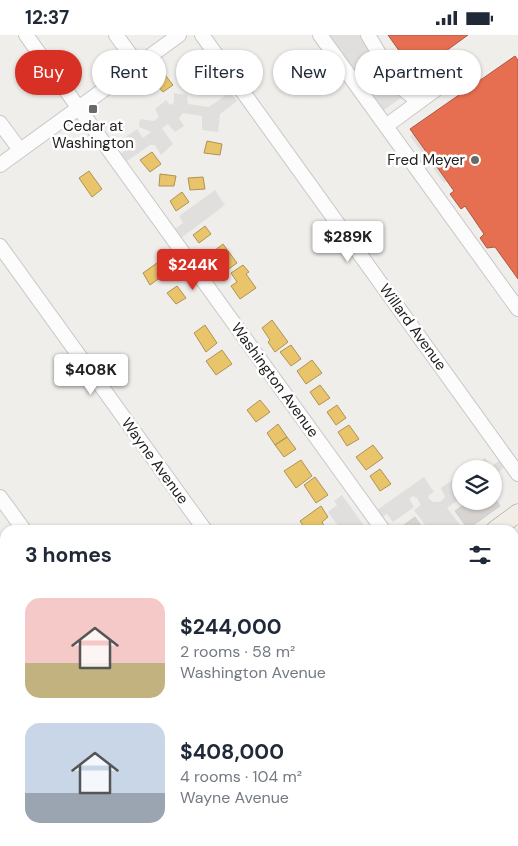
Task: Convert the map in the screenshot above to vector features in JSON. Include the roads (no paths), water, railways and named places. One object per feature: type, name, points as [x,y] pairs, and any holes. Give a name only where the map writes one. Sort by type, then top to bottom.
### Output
[{"type":"main road","points":[[502,525],[518,513]]},
{"type":"street","name":"Washington Avenue","points":[[26,35],[379,525]]},
{"type":"street","points":[[116,35],[127,50]]},
{"type":"street","points":[[158,50],[179,35]]},
{"type":"street","name":"Willard Avenue","points":[[202,35],[518,474]]},
{"type":"street","points":[[320,35],[518,309]]},
{"type":"street","points":[[368,35],[397,84],[419,102]]},
{"type":"street","points":[[0,165],[96,95]]},
{"type":"street","points":[[386,127],[428,95]]},
{"type":"street","points":[[0,123],[20,150]]},
{"type":"street","name":"Wayne Avenue","points":[[0,246],[201,525]]},
{"type":"street","points":[[0,497],[20,525]]},
{"type":"place","name":"Cedar at Washington","points":[[93,109]]},
{"type":"place","name":"Fred Meyer","points":[[475,160]]}]
